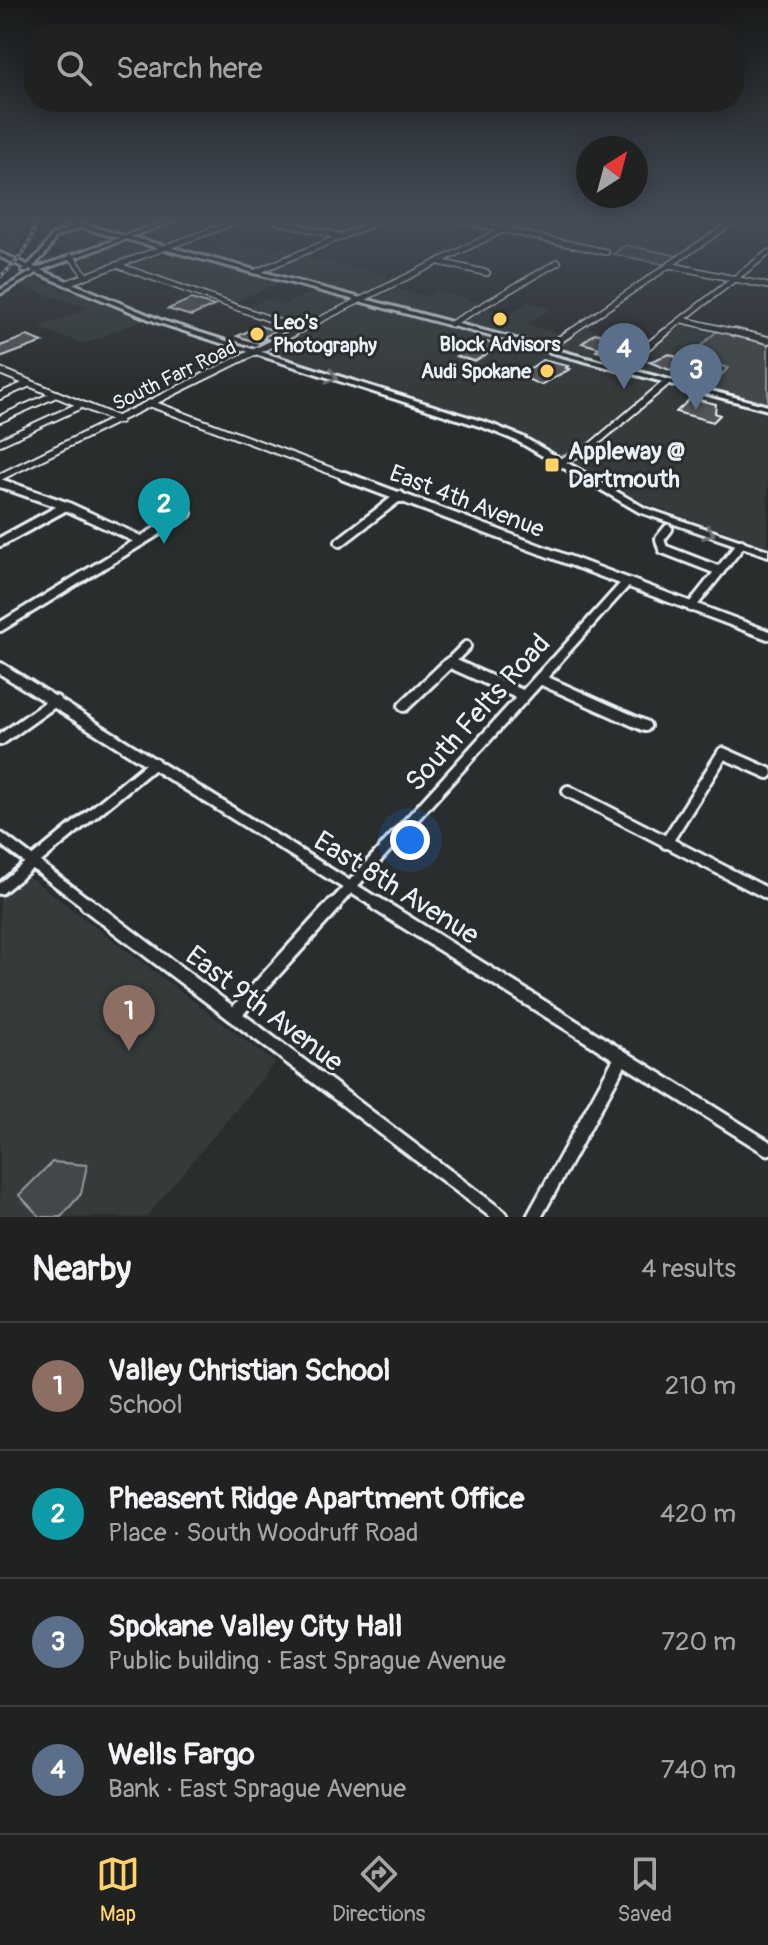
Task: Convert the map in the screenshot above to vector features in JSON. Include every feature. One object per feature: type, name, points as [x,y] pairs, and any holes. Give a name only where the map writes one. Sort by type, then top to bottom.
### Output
[{"type":"main road","points":[[0,290],[17,278]]},
{"type":"main road","points":[[56,278],[125,308],[488,426],[520,439],[642,510],[768,553]]},
{"type":"main road","points":[[282,278],[768,408]]},
{"type":"street","points":[[67,283],[81,278]]},
{"type":"street","points":[[153,278],[301,330]]},
{"type":"street","name":"South Farr Road","points":[[0,480],[408,278]]},
{"type":"street","points":[[451,324],[531,278]]},
{"type":"street","points":[[546,349],[650,278]]},
{"type":"street","points":[[728,278],[768,286]]},
{"type":"street","points":[[619,368],[734,279]]},
{"type":"street","points":[[683,320],[768,340]]},
{"type":"street","points":[[0,371],[119,420]]},
{"type":"street","points":[[0,378],[8,374]]},
{"type":"street","points":[[559,462],[587,450],[667,382]]},
{"type":"street","points":[[0,396],[30,383]]},
{"type":"street","points":[[0,419],[56,394]]},
{"type":"street","name":"East 4th Avenue","points":[[152,404],[768,635]]},
{"type":"street","points":[[0,442],[81,405]]},
{"type":"street","points":[[0,480],[142,541]]},
{"type":"street","points":[[340,542],[400,496]]},
{"type":"street","points":[[0,542],[66,506]]},
{"type":"street","points":[[0,627],[187,513]]},
{"type":"street","points":[[668,529],[660,539],[663,549],[720,571]]},
{"type":"street","points":[[691,607],[741,544]]},
{"type":"street","name":"South Felts Road","points":[[234,1015],[626,583]]},
{"type":"street","points":[[404,706],[466,646]]},
{"type":"street","points":[[450,662],[524,696]]},
{"type":"street","name":"East 8th Avenue","points":[[0,668],[768,1148]]},
{"type":"street","points":[[540,679],[645,726]]},
{"type":"street","points":[[0,740],[55,701]]},
{"type":"street","points":[[666,843],[723,753],[768,773]]},
{"type":"street","points":[[0,889],[154,763]]},
{"type":"street","points":[[568,791],[768,894]]},
{"type":"street","name":"East 9th Avenue","points":[[0,838],[501,1217]]},
{"type":"street","points":[[534,1217],[622,1057]]},
{"type":"shaded area","points":[[27,278],[89,298],[142,320],[85,344],[39,328],[88,308],[16,285]]},
{"type":"shaded area","points":[[160,278],[271,278],[283,281],[232,303]]},
{"type":"shaded area","points":[[295,278],[399,279],[361,296]]},
{"type":"shaded area","points":[[392,288],[426,296],[436,291],[482,303],[451,319],[372,298]]},
{"type":"shaded area","points":[[317,290],[353,301],[301,326],[246,308],[265,299],[286,304]]},
{"type":"shaded area","points":[[529,302],[551,308],[527,325],[562,334],[543,344],[461,321],[483,308],[510,315]]},
{"type":"shaded area","points":[[363,303],[658,384],[582,449],[561,456],[502,427],[266,351]]},
{"type":"shaded area","points":[[685,323],[718,330],[690,356],[729,368],[709,388],[630,366]]},
{"type":"shaded area","points":[[583,327],[646,343],[617,363],[556,347]]},
{"type":"shaded area","points":[[718,330],[768,342],[768,404],[709,388],[728,368],[689,357]]},
{"type":"shaded area","points":[[668,386],[768,412],[768,546],[644,503],[573,463]]},
{"type":"shaded area","points":[[28,876],[275,1063],[146,1217],[0,1217],[0,898]]},
{"type":"shaded area","points":[[52,1162],[87,1165],[81,1194],[61,1217],[40,1217],[19,1195]]},
{"type":"building","points":[[191,299],[214,306],[191,316],[168,309]]},
{"type":"building","name":"Leo's Photography","points":[[260,326],[276,331],[259,343],[237,336]]},
{"type":"building","points":[[595,333],[629,340],[609,354],[582,343]]},
{"type":"building","points":[[27,336],[43,342],[0,358],[0,346]]},
{"type":"building","points":[[479,340],[500,346],[475,361],[456,356]]},
{"type":"building","points":[[669,354],[714,375],[709,379],[680,374],[649,362]]},
{"type":"building","name":"Audi Spokane","points":[[542,360],[570,369],[541,385],[520,376]]},
{"type":"building","points":[[691,398],[716,404],[715,413],[720,415],[713,422],[676,412]]},
{"type":"place","name":"Block Advisors","points":[[500,319]]},
{"type":"place","name":"Leo's Photography","points":[[257,334]]},
{"type":"place","name":"Audi Spokane","points":[[547,371]]},
{"type":"place","name":"Wells Fargo","points":[[624,389]]},
{"type":"place","name":"Spokane Valley City Hall","points":[[696,410]]},
{"type":"place","name":"Appleway @ Dartmouth","points":[[552,465]]},
{"type":"place","name":"Pheasent Ridge Apartment Office","points":[[164,544]]},
{"type":"place","name":"Valley Christian School","points":[[129,1051]]}]
